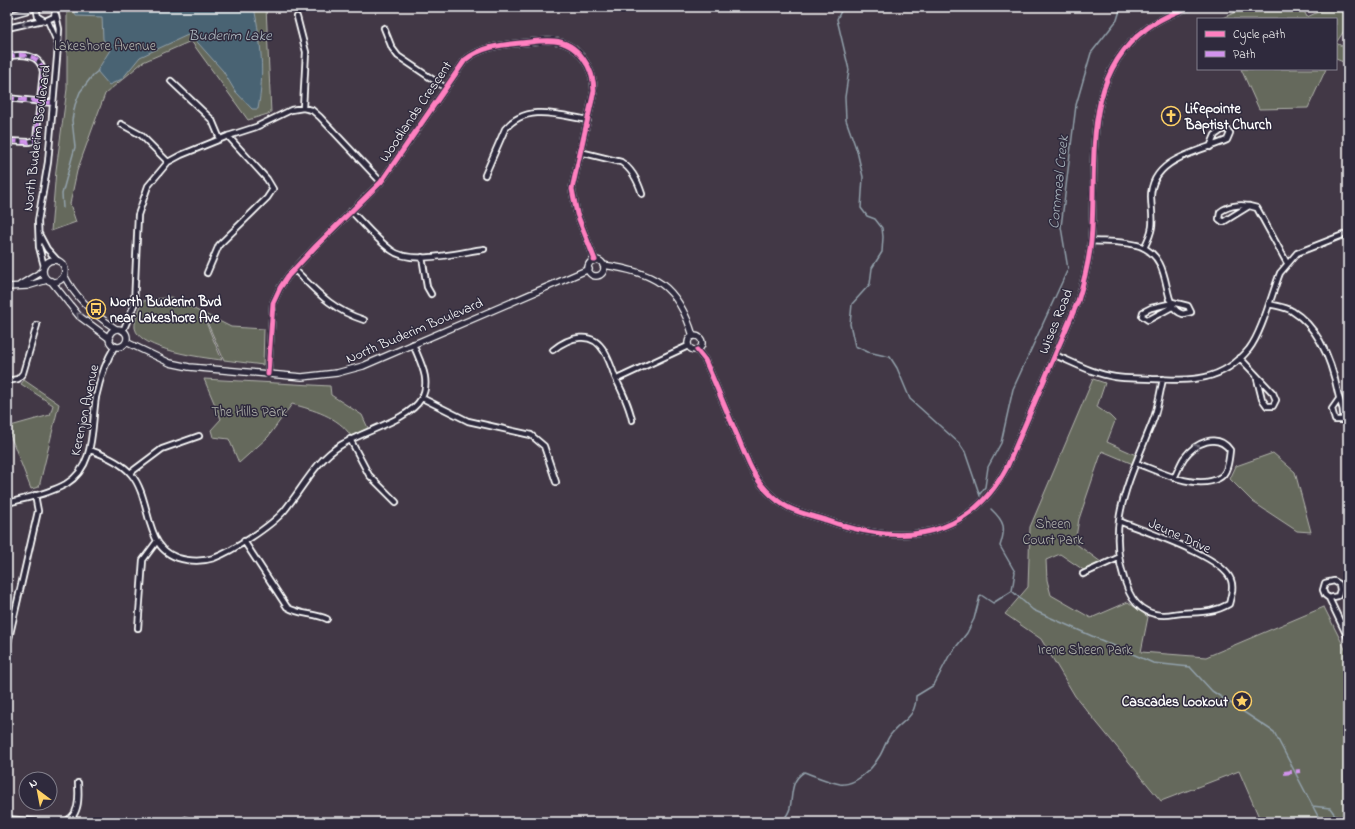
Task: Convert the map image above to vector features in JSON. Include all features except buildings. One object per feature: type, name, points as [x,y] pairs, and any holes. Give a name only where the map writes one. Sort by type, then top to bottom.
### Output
[{"type":"street","name":"North Buderim Boulevard","points":[[44,269],[39,247],[38,221],[48,162],[58,46],[59,29],[56,7]]},
{"type":"street","name":"Wises Road","points":[[697,350],[705,360],[753,472],[762,485],[785,506],[800,514],[845,527],[896,536],[931,531],[952,523],[967,514],[987,496],[1002,477],[1055,355],[1084,280],[1091,241],[1097,112],[1106,79],[1117,58],[1138,35],[1165,17],[1189,7]]},
{"type":"street","name":"North Buderim Boulevard","points":[[36,8],[36,14],[45,20],[58,46]]},
{"type":"street","points":[[7,16],[36,8]]},
{"type":"street","points":[[7,28],[45,20],[56,15]]},
{"type":"street","points":[[297,17],[306,52],[302,108]]},
{"type":"street","points":[[384,28],[392,48],[398,56],[444,88]]},
{"type":"street","name":"Woodlands Crescent","points":[[268,374],[273,303],[280,288],[294,269],[381,182],[444,88],[465,60],[477,52],[499,45],[555,41],[575,50],[583,57],[590,69],[593,78],[594,91],[572,189],[576,214],[595,260]]},
{"type":"street","points":[[7,57],[22,55],[36,59],[41,63],[43,72],[36,140],[29,142],[7,141]]},
{"type":"street","points":[[171,81],[212,120],[220,139]]},
{"type":"street","points":[[7,98],[53,103]]},
{"type":"street","points":[[123,331],[134,305],[140,208],[148,186],[168,162],[220,139],[256,127],[291,110],[302,108],[312,110],[320,117],[381,182]]},
{"type":"street","points":[[485,175],[505,129],[510,123],[523,115],[540,112],[588,120]]},
{"type":"street","points":[[120,124],[141,135],[168,162]]},
{"type":"street","points":[[1144,248],[1153,228],[1152,193],[1159,173],[1166,166],[1177,159],[1210,147],[1227,140],[1230,133],[1225,128],[1215,135],[1210,147]]},
{"type":"street","points":[[207,273],[219,245],[268,198],[273,189],[267,179],[228,136]]},
{"type":"street","points":[[580,152],[621,162],[626,165],[639,184],[642,194]]},
{"type":"street","points":[[1249,206],[1223,222],[1220,219],[1220,212],[1227,206],[1249,206],[1257,208],[1287,264]]},
{"type":"street","points":[[351,211],[391,251],[402,257],[422,258],[484,249]]},
{"type":"street","name":"North Buderim Boulevard","points":[[39,233],[48,249],[57,260]]},
{"type":"street","points":[[1055,355],[1093,371],[1114,377],[1187,381],[1218,373],[1240,358],[1250,348],[1269,304],[1280,272],[1297,253],[1348,233]]},
{"type":"street","points":[[1091,241],[1129,244],[1144,248],[1157,259],[1164,270],[1172,303],[1176,311],[1182,314],[1188,314],[1191,311],[1189,306],[1172,303],[1148,309],[1143,312],[1142,316],[1146,320],[1152,318],[1172,303]]},
{"type":"street","points":[[422,258],[427,287],[431,294]]},
{"type":"street","points":[[14,287],[33,279],[44,269],[49,261],[57,260],[64,266],[64,275],[79,298],[101,319],[116,329],[123,331],[127,337],[126,342],[122,346],[114,346],[110,339],[79,316],[49,281],[44,269]]},
{"type":"street","points":[[603,265],[603,271],[598,275],[592,274],[589,269],[591,262],[595,260],[601,262],[603,265],[630,269],[659,282],[678,301],[693,336]]},
{"type":"street","points":[[294,269],[327,302],[351,316],[364,320]]},
{"type":"street","name":"North Buderim Boulevard","points":[[126,342],[145,352],[178,365],[302,377],[337,373],[363,366],[589,269]]},
{"type":"street","points":[[7,287],[27,286],[60,280],[64,275]]},
{"type":"street","points":[[1182,314],[1184,304]]},
{"type":"street","points":[[1269,304],[1291,311],[1316,332],[1333,370],[1339,399]]},
{"type":"street","points":[[1148,309],[1152,318]]},
{"type":"street","points":[[7,381],[18,379],[23,372],[37,325]]},
{"type":"street","points":[[110,339],[112,332],[116,329]]},
{"type":"street","points":[[688,346],[688,342],[693,336]]},
{"type":"street","points":[[688,346],[693,350],[697,350],[701,347],[699,337],[693,336]]},
{"type":"street","points":[[553,350],[569,339],[585,338],[593,340],[604,350],[630,411],[632,420]]},
{"type":"street","points":[[90,450],[115,461],[130,473],[145,501],[150,527],[157,541],[173,556],[198,561],[213,558],[244,541],[280,516],[318,464],[331,452],[350,439],[409,412],[422,398],[426,388],[426,376],[413,344]]},
{"type":"street","name":"Kerenjon Avenue","points":[[7,503],[54,490],[67,484],[77,475],[90,450],[96,399],[101,375],[107,358],[114,346]]},
{"type":"street","points":[[617,379],[688,346]]},
{"type":"street","points":[[1240,358],[1273,393],[1276,400],[1273,406],[1266,406],[1262,399],[1256,376]]},
{"type":"street","name":"Jeune Drive","points":[[1119,521],[1202,554],[1218,564],[1231,579],[1233,590],[1229,604],[1217,611],[1181,613],[1162,616],[1146,612],[1133,601],[1118,558],[1116,533],[1122,504],[1154,416],[1163,379]]},
{"type":"street","points":[[422,398],[468,421],[531,434],[544,446],[556,482]]},
{"type":"street","points":[[130,473],[162,449],[199,436]]},
{"type":"street","points":[[350,439],[369,475],[396,502]]},
{"type":"street","points":[[1136,462],[1174,478],[1184,481],[1206,481],[1219,478],[1224,474],[1229,461],[1230,450],[1225,443],[1213,440],[1196,446],[1185,458],[1174,478]]},
{"type":"street","points":[[7,647],[38,511],[35,495]]},
{"type":"street","points":[[138,628],[143,560],[157,541]]},
{"type":"street","points":[[244,541],[287,607],[295,612],[316,614],[327,619]]},
{"type":"street","points":[[1083,574],[1118,558]]},
{"type":"street","points":[[1329,598],[1348,638]]},
{"type":"street","points":[[62,822],[67,821],[76,812],[79,798],[78,783]]},
{"type":"street","points":[[7,819],[42,822]]},
{"type":"green space","name":"Lakeshore Avenue","points":[[67,7],[266,7],[271,113],[248,120],[191,41],[143,62],[105,94],[77,171],[70,204],[76,222],[51,231],[56,170],[67,89]]},
{"type":"green space","points":[[1247,7],[1302,7],[1307,17],[1329,7],[1348,7],[1348,25],[1337,42],[1337,18],[1222,18]]},
{"type":"green space","points":[[1337,44],[1348,49],[1348,64],[1337,59]]},
{"type":"green space","points":[[1241,70],[1326,70],[1308,108],[1259,109]]},
{"type":"green space","points":[[171,297],[202,313],[222,360],[174,352],[148,342],[139,336],[135,328],[135,321],[143,301]]},
{"type":"green space","points":[[203,313],[231,327],[264,329],[263,365],[224,360]]},
{"type":"green space","name":"The Hills Park","points":[[204,379],[330,386],[331,395],[362,415],[368,428],[351,436],[346,429],[332,419],[316,411],[292,404],[268,437],[239,463],[229,439],[213,437],[211,430],[221,419]]},
{"type":"green space","points":[[1093,379],[1105,383],[1097,407],[1115,421],[1107,442],[1136,455],[1133,464],[1102,451],[1079,519],[1075,543],[1101,562],[1085,571],[1060,554],[1046,560],[1047,580],[1051,595],[1091,618],[1128,602],[1148,617],[1141,652],[1206,657],[1324,607],[1348,655],[1348,822],[1261,822],[1239,771],[1161,801],[1075,696],[1041,639],[1005,614],[1028,587],[1030,527]]},
{"type":"green space","points":[[24,380],[59,404],[39,487],[31,489],[7,427],[50,415],[53,405],[21,384]]},
{"type":"green space","points":[[1273,453],[1295,472],[1311,532],[1297,531],[1253,502],[1230,479],[1236,466]]},
{"type":"water","name":"Buderim Lake","points":[[73,7],[254,7],[259,33],[262,70],[258,109],[252,109],[235,91],[223,71],[190,34],[140,57],[122,79],[109,85],[97,71],[110,50],[103,39],[102,17],[76,16]]},
{"type":"waterway","points":[[843,7],[837,19],[849,70],[845,97],[846,120],[857,151],[863,177],[861,208],[867,216],[875,219],[882,228],[883,237],[882,252],[872,268],[870,284],[852,304],[850,324],[855,346],[868,352],[890,357],[897,368],[910,399],[959,443],[965,452],[980,496]]},
{"type":"waterway","name":"Cornmeal Creek","points":[[980,494],[985,487],[988,467],[1001,443],[1013,389],[1068,269],[1061,227],[1076,105],[1091,53],[1117,20],[1121,7]]},
{"type":"waterway","points":[[63,208],[62,194],[75,147],[72,120],[75,105],[80,92],[98,71]]},
{"type":"waterway","name":"Cornmeal Creek","points":[[782,822],[789,810],[796,779],[804,772],[826,780],[846,784],[857,780],[868,771],[881,754],[890,735],[912,713],[916,696],[934,685],[949,656],[967,633],[974,619],[980,596],[981,595],[993,603],[1012,591],[1015,572],[1000,546],[1003,534],[1002,522],[991,509]]},
{"type":"waterway","points":[[1012,591],[1033,610],[1153,663],[1190,667],[1212,691],[1274,732],[1321,822]]},
{"type":"waterway","points":[[1312,806],[1330,808],[1340,822]]},
{"type":"marked path","points":[[7,57],[18,55],[30,56],[38,62],[43,72],[36,140],[29,142],[7,141]]},
{"type":"marked path","points":[[7,98],[53,103]]},
{"type":"marked path","points":[[1284,773],[1300,771]]},
{"type":"cycle path","points":[[697,350],[705,360],[753,472],[767,491],[781,503],[802,513],[853,528],[879,533],[904,534],[928,531],[951,524],[972,511],[991,492],[1007,467],[1078,301],[1086,271],[1091,241],[1096,126],[1101,99],[1110,73],[1125,49],[1146,29],[1161,19],[1189,7]]},
{"type":"cycle path","points":[[268,374],[273,303],[280,288],[288,276],[316,246],[381,182],[465,60],[484,49],[513,44],[554,41],[570,46],[583,58],[588,66],[594,91],[572,189],[577,214],[594,260]]},
{"type":"place","name":"Lifepointe Baptist Church","points":[[1171,116]]},
{"type":"place","name":"North Buderim Bvd near Lakeshore Ave","points":[[96,309]]},
{"type":"place","name":"Cascades Lookout","points":[[1242,701]]},
{"type":"park label","name":"Sheen Court Park","points":[[1053,532]]},
{"type":"park label","name":"Irene Sheen Park","points":[[1085,649]]}]
